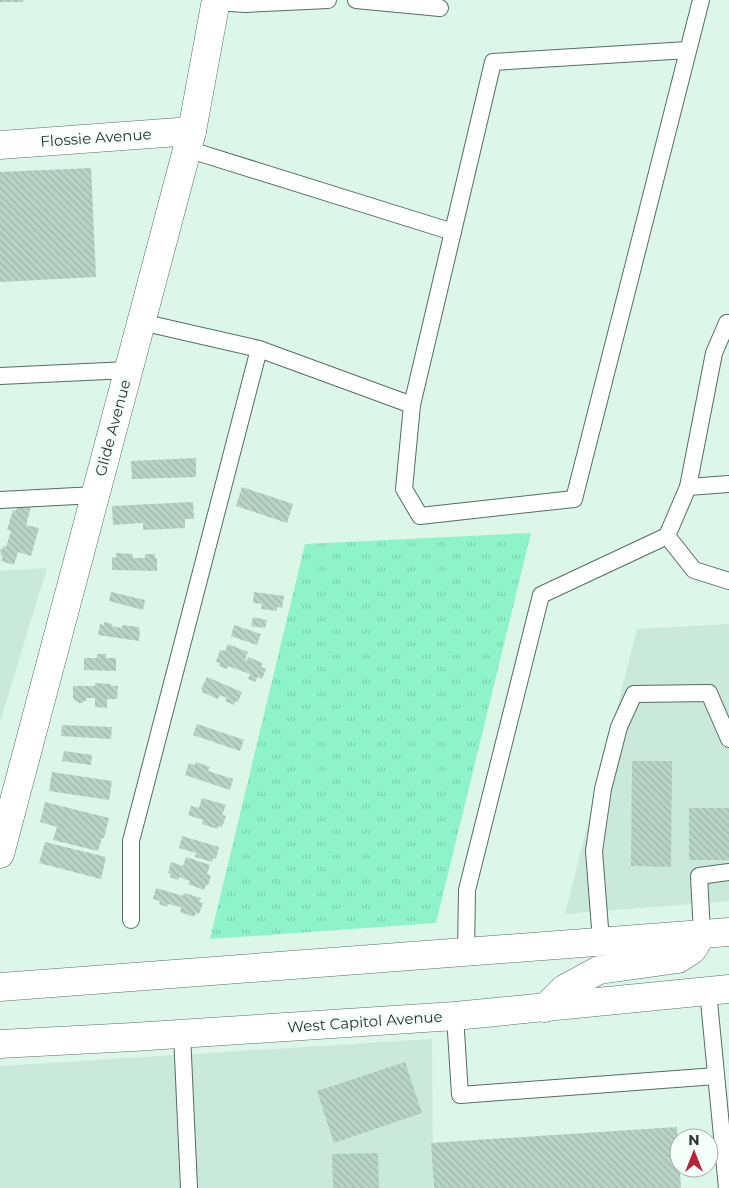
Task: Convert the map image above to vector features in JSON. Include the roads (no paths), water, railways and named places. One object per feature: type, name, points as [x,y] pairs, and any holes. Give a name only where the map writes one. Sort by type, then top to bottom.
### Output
[{"type":"main road","name":"Glide Avenue","points":[[0,854],[190,140],[216,1]]},
{"type":"main road","name":"Flossie Avenue","points":[[0,145],[190,140]]},
{"type":"main road","points":[[0,987],[729,932]]},
{"type":"main road","points":[[545,1008],[564,989],[599,970],[678,959],[692,950],[702,934]]},
{"type":"main road","points":[[718,990],[729,973]]},
{"type":"main road","name":"West Capitol Avenue","points":[[0,1044],[455,1016],[718,990]]},
{"type":"lane","points":[[216,1],[245,4],[328,0]]},
{"type":"lane","points":[[356,0],[440,8]]},
{"type":"lane","points":[[688,50],[493,62],[412,405],[404,489],[420,516],[574,499],[701,0]]},
{"type":"lane","points":[[190,140],[454,232]]},
{"type":"lane","points":[[141,322],[259,349],[412,405]]},
{"type":"lane","points":[[466,952],[467,890],[541,595],[667,536],[688,487],[714,353],[727,323],[729,323]]},
{"type":"lane","points":[[131,920],[131,841],[259,349]]},
{"type":"lane","points":[[0,376],[128,370]]},
{"type":"lane","points":[[688,487],[729,484]]},
{"type":"lane","points":[[0,500],[95,495]]},
{"type":"lane","points":[[667,536],[694,570],[729,581]]},
{"type":"lane","points":[[601,941],[594,851],[603,789],[619,727],[634,694],[709,693],[729,739]]},
{"type":"lane","points":[[702,934],[699,876],[729,872]]},
{"type":"lane","points":[[718,990],[716,1076],[727,1188]]},
{"type":"lane","points":[[455,1016],[460,1095],[716,1076]]},
{"type":"lane","points":[[182,1034],[189,1188]]}]
